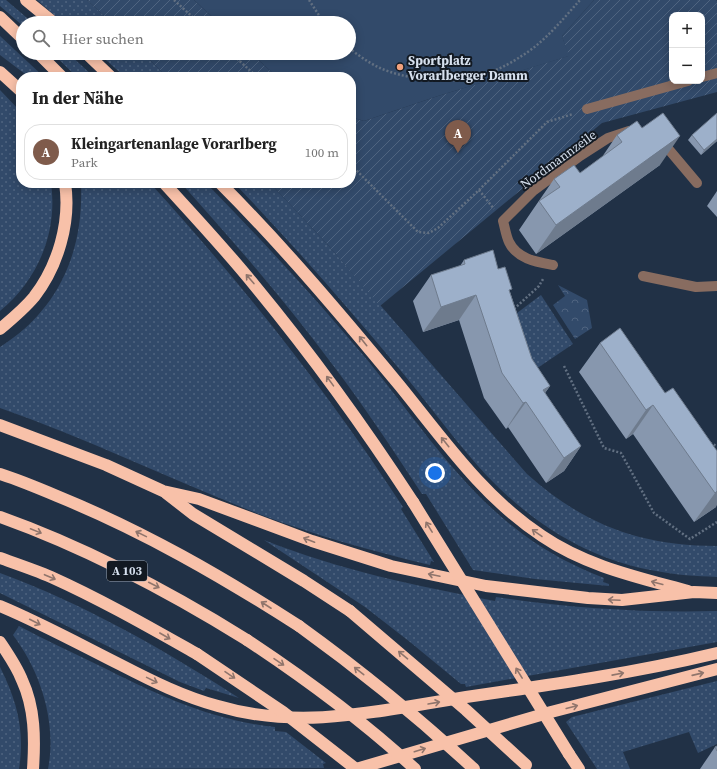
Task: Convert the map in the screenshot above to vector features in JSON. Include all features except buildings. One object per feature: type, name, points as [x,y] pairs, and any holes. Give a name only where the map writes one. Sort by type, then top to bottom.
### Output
[{"type":"highway","points":[[26,0],[45,16]]},
{"type":"highway","points":[[0,18],[16,33]]},
{"type":"highway","points":[[45,60],[57,72]]},
{"type":"highway","points":[[94,60],[107,72]]},
{"type":"highway","points":[[0,72],[16,86]]},
{"type":"highway","points":[[0,329],[14,318],[34,297],[48,277],[57,255],[65,225],[67,195],[66,188]]},
{"type":"highway","points":[[168,188],[255,285],[353,413],[413,502],[579,769]]},
{"type":"highway","points":[[225,188],[319,289],[461,461],[486,489],[510,512],[542,536],[593,563],[626,574],[694,592]]},
{"type":"highway","points":[[0,425],[106,465],[163,491],[193,514],[304,581],[350,611],[466,710],[528,767]]},
{"type":"highway","points":[[0,474],[91,510],[200,565],[250,594],[299,626],[379,686],[474,769]]},
{"type":"highway","points":[[163,491],[199,498],[312,542],[391,566],[486,586],[559,596],[622,600],[694,592],[717,593]]},
{"type":"highway","name":"A 103","points":[[0,516],[73,545],[164,590],[246,640],[291,670],[346,710],[415,769]]},
{"type":"highway","points":[[0,558],[50,577],[95,598],[140,621],[197,654],[283,712],[356,769],[551,712],[717,669]]},
{"type":"highway","points":[[0,606],[157,683],[188,696],[238,712],[274,717],[326,718],[373,713],[592,679],[717,653]]},
{"type":"highway","points":[[0,642],[23,680],[31,710],[35,743],[33,769]]},
{"type":"street","points":[[705,76],[717,73]]},
{"type":"street","points":[[587,109],[677,84]]},
{"type":"street","name":"Nordmannzeile","points":[[503,221],[533,191],[580,156],[608,138],[633,130],[639,132]]},
{"type":"street","points":[[651,135],[665,145],[697,183]]},
{"type":"street","points":[[503,221],[510,243],[516,251],[523,257],[533,261],[553,265]]},
{"type":"street","points":[[643,276],[696,287],[717,286]]},
{"type":"path","points":[[174,0],[191,16]]},
{"type":"path","points":[[310,0],[320,16]]},
{"type":"path","points":[[356,53],[380,68],[411,77],[438,80],[462,80],[502,67],[521,57],[553,30],[580,0]]},
{"type":"path","points":[[239,60],[252,72]]},
{"type":"path","points":[[356,170],[418,232],[429,233],[438,228],[479,190],[548,122],[587,109]]},
{"type":"path","points":[[479,190],[503,221]]},
{"type":"path","points":[[512,311],[539,286],[553,265]]},
{"type":"path","points":[[564,366],[604,448],[622,453],[654,513],[690,539],[717,522]]},
{"type":"path","points":[[709,442],[717,446]]},
{"type":"green space","points":[[0,0],[6,0],[25,16],[16,16],[16,20],[0,6]]},
{"type":"green space","points":[[37,0],[87,0],[104,16],[55,16]]},
{"type":"green space","points":[[87,0],[194,0],[211,16],[104,16]]},
{"type":"green space","name":"Sportplatz Vorarlberger Damm","points":[[194,0],[594,0],[562,36],[569,56],[438,96],[364,121],[356,119],[356,72],[272,72],[259,60],[356,60],[356,16],[211,16]]},
{"type":"green space","points":[[594,0],[717,1],[717,92],[602,123],[380,306],[328,245],[275,188],[356,188],[356,119],[364,121],[438,96],[568,56],[562,36]]},
{"type":"green space","points":[[0,36],[16,51],[16,60],[26,60],[39,72],[22,72],[0,55]]},
{"type":"green space","points":[[59,60],[76,60],[89,72],[72,72]]},
{"type":"green space","points":[[106,60],[150,60],[162,72],[119,72]]},
{"type":"green space","points":[[150,60],[259,60],[272,72],[162,72]]},
{"type":"green space","points":[[0,90],[16,107],[16,188],[51,188],[52,201],[48,237],[35,270],[25,285],[0,311]]},
{"type":"green space","points":[[81,188],[154,188],[218,260],[315,381],[403,507],[401,509],[434,562],[431,561],[430,565],[387,554],[322,536],[280,522],[65,433],[0,408],[0,347],[21,332],[38,315],[52,297],[64,277],[78,232],[81,208]]},
{"type":"green space","points":[[185,188],[211,188],[310,293],[369,362],[441,454],[480,497],[501,517],[543,548],[562,559],[604,578],[603,582],[609,584],[609,586],[535,579],[473,570],[426,494],[422,494],[367,412],[332,364],[296,317]]},
{"type":"green space","points":[[239,188],[275,188],[328,245],[527,474],[548,492],[570,507],[592,519],[639,537],[689,545],[717,546],[717,577],[664,572],[630,565],[605,557],[558,534],[516,503],[478,466],[357,319],[297,250]]},
{"type":"green space","points":[[558,285],[587,300],[592,328],[575,339],[553,305],[565,296]]},
{"type":"green space","points":[[541,295],[573,344],[530,373],[509,319]]},
{"type":"green space","points":[[264,540],[292,551],[349,569],[407,583],[495,601],[496,597],[606,609],[717,611],[717,642],[466,687],[465,684],[461,684],[365,607]]},
{"type":"green space","points":[[0,573],[31,585],[92,613],[152,645],[239,698],[206,688],[204,691],[180,682],[0,593]]},
{"type":"green space","points":[[19,626],[162,696],[206,712],[251,724],[275,727],[275,731],[286,732],[326,763],[323,764],[324,768],[48,769],[50,734],[48,716],[39,682],[32,665],[13,635]]},
{"type":"green space","points":[[0,667],[11,692],[18,716],[21,742],[19,769],[0,769]]},
{"type":"green space","points":[[717,681],[717,744],[698,753],[689,732],[623,752],[630,769],[597,769],[566,722],[572,717]]},
{"type":"place","name":"Sportplatz Vorarlberger Damm","points":[[400,67]]},
{"type":"place","name":"Kleingartenanlage Vorarlberg","points":[[458,153]]}]
